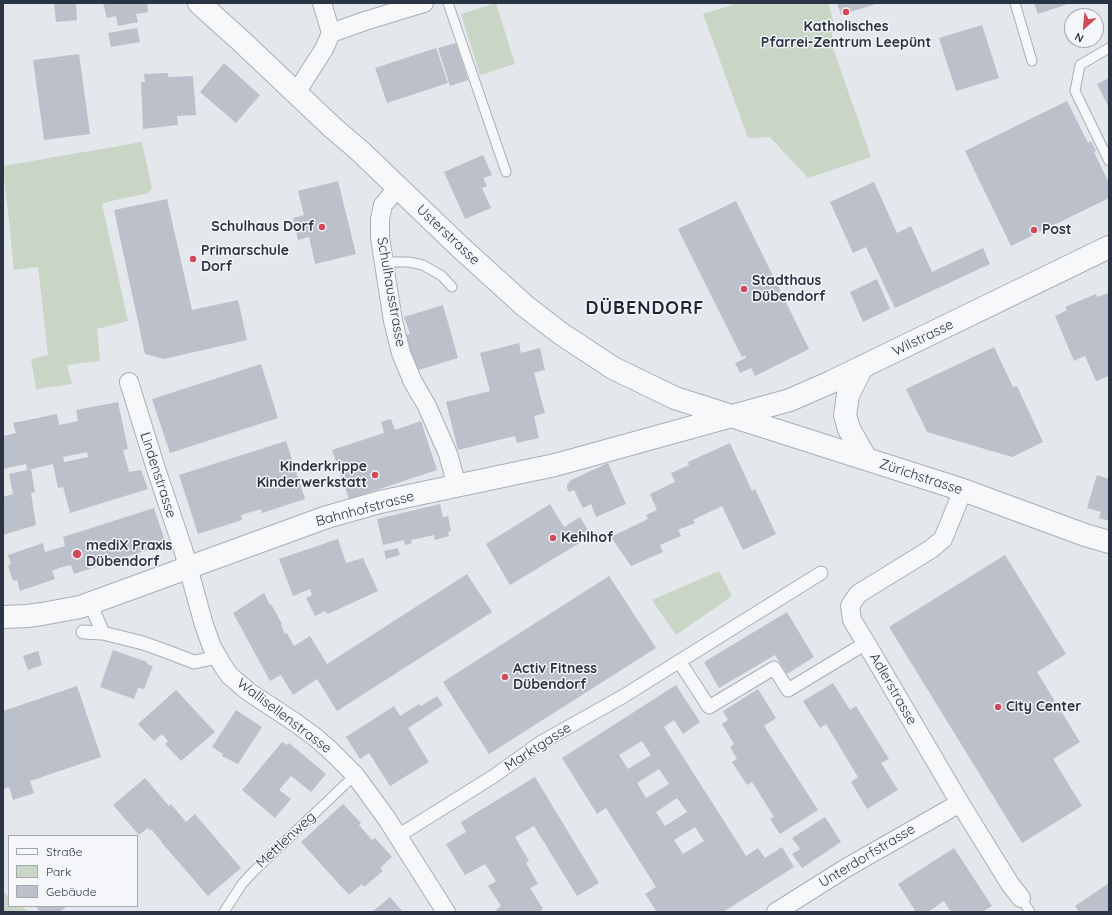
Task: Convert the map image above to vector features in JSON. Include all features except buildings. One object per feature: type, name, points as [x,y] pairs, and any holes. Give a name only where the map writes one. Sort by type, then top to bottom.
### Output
[{"type":"street","name":"Usterstrasse","points":[[199,3],[332,127],[360,150],[460,247],[525,306],[560,333],[613,368],[674,398],[732,416]]},
{"type":"street","points":[[296,93],[324,49],[331,33],[322,3]]},
{"type":"street","points":[[331,33],[424,3]]},
{"type":"street","name":"Schulhausstrasse","points":[[398,188],[383,205],[380,219],[380,238],[393,321],[401,354],[412,382],[427,406],[448,454],[456,486]]},
{"type":"street","name":"Wilstrasse","points":[[732,416],[790,400],[832,382],[1109,246]]},
{"type":"street","points":[[862,367],[848,395],[845,415],[849,429],[866,459]]},
{"type":"street","name":"Lindenstrasse","points":[[129,382],[188,567]]},
{"type":"street","name":"Zürichstrasse","points":[[732,416],[962,490],[1109,542]]},
{"type":"street","name":"Bahnhofstrasse","points":[[3,617],[27,616],[80,607],[327,517],[380,502],[555,465],[732,416]]},
{"type":"street","name":"Adlerstrasse","points":[[962,490],[943,539],[931,549],[858,594],[850,606],[852,620],[960,803],[1010,884],[1026,905]]},
{"type":"street","name":"Wallisellenstrasse","points":[[188,567],[207,636],[230,676],[315,737],[355,775],[377,804],[446,912]]},
{"type":"street","name":"Marktgasse","points":[[398,836],[494,776],[540,743],[622,697],[821,573]]},
{"type":"street","points":[[90,603],[103,633]]},
{"type":"street","points":[[83,632],[103,633],[143,643],[194,662],[218,657]]},
{"type":"street","points":[[679,661],[709,707],[774,668],[788,690],[866,643]]},
{"type":"street","name":"Unterdorfstrasse","points":[[776,912],[846,868],[960,803]]},
{"type":"lane","points":[[448,3],[506,172]]},
{"type":"lane","points":[[1014,3],[1032,61]]},
{"type":"lane","points":[[1109,48],[1080,65],[1075,91],[1109,161]]},
{"type":"lane","points":[[384,262],[409,262],[423,265],[442,276],[452,287]]},
{"type":"lane","name":"Mettlenweg","points":[[224,912],[242,884],[254,870],[355,775]]},
{"type":"green space","points":[[496,3],[515,64],[480,75],[461,14]]},
{"type":"green space","points":[[738,3],[828,3],[833,19],[832,45],[871,157],[808,178],[770,137],[748,138],[703,14]]},
{"type":"green space","points":[[142,142],[152,188],[149,193],[102,204],[128,321],[97,329],[100,361],[67,365],[72,384],[36,389],[31,359],[48,355],[38,267],[14,270],[3,166]]},
{"type":"green space","points":[[719,571],[732,596],[676,635],[652,600]]},
{"type":"green space","points":[[3,892],[8,896],[8,907],[22,907],[29,912],[3,912]]},
{"type":"place","name":"Katholisches Pfarrei-Zentrum Leepünt","points":[[846,12]]},
{"type":"place","name":"Schulhaus Dorf","points":[[322,227]]},
{"type":"place","name":"Post","points":[[1034,230]]},
{"type":"place","name":"Primarschule Dorf","points":[[193,259]]},
{"type":"place","name":"Stadthaus Dübendorf","points":[[744,289]]},
{"type":"place","name":"Kinderkrippe Kinderwerkstatt","points":[[375,475]]},
{"type":"place","name":"Kehlhof","points":[[553,538]]},
{"type":"place","name":"mediX Praxis Dübendorf","points":[[77,554]]},
{"type":"place","name":"Activ Fitness Dübendorf","points":[[505,677]]},
{"type":"place","name":"City Center","points":[[998,707]]},
{"type":"district","name":"DÜBENDORF","points":[[645,309]]}]
